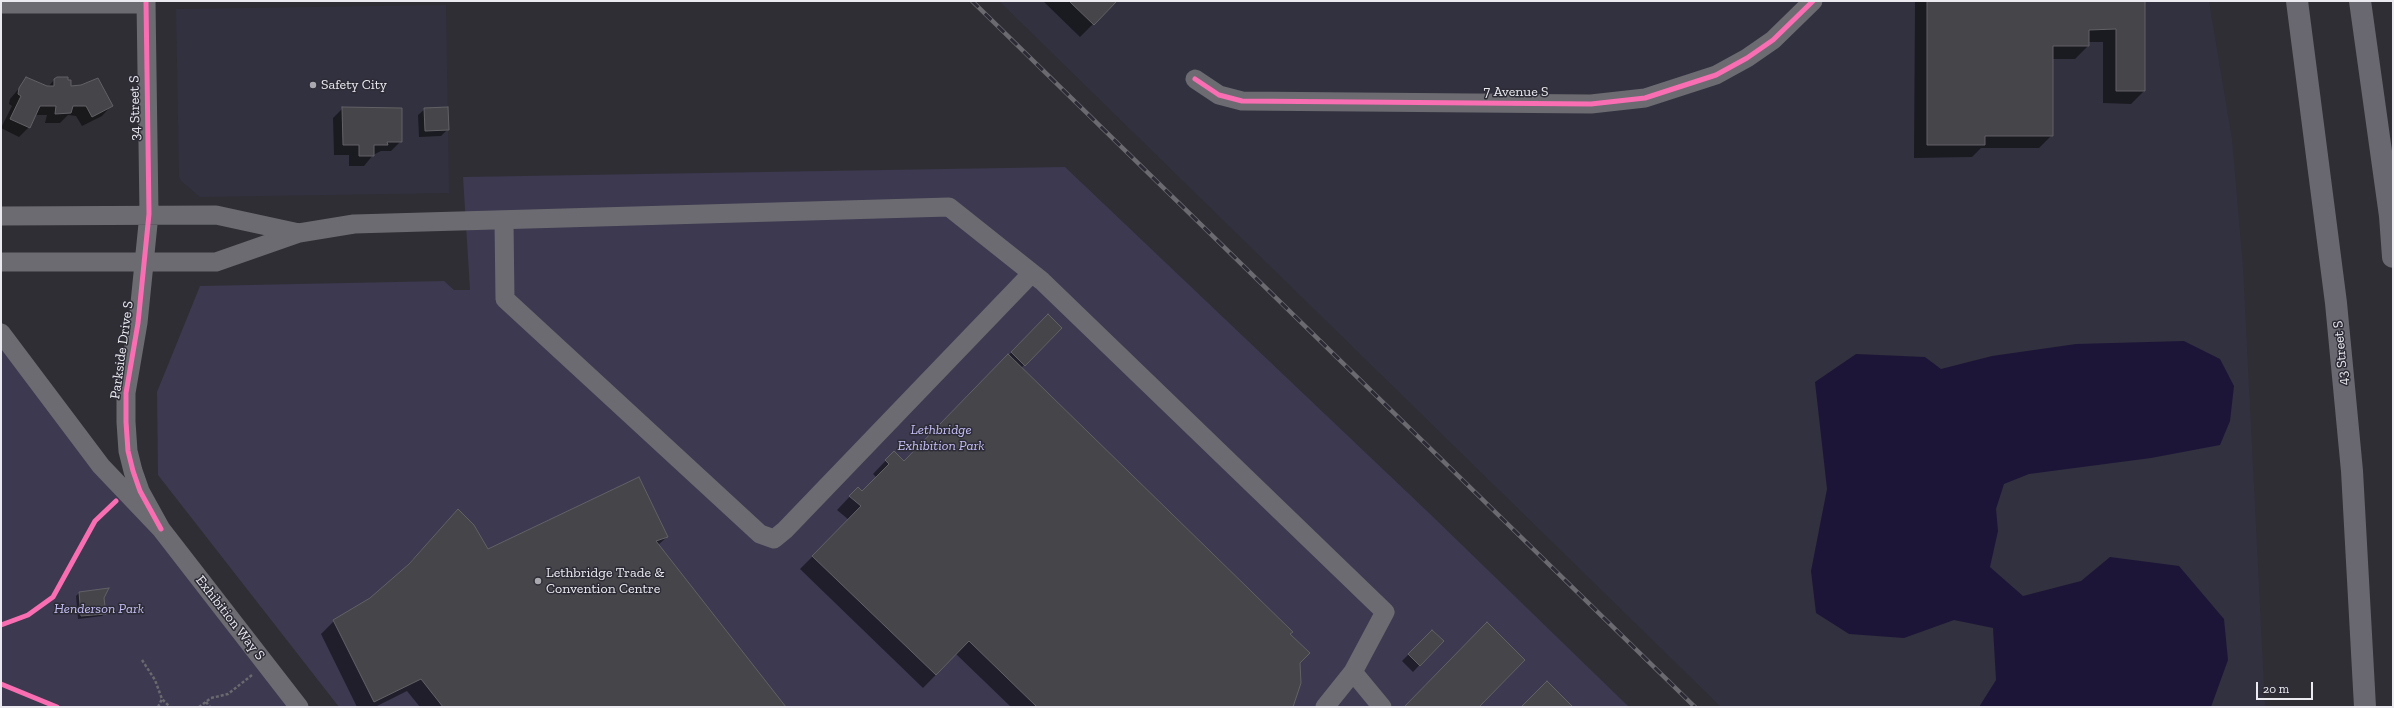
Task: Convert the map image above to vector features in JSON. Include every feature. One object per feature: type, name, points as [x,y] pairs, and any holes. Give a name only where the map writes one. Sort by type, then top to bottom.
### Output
[{"type":"highway","name":"43 Street S","points":[[2297,1],[2336,303],[2352,471],[2365,707]]},
{"type":"highway","points":[[2360,1],[2390,216],[2393,257]]},
{"type":"street","name":"7 Avenue S","points":[[1194,79],[1219,95],[1242,102],[1591,104],[1645,98],[1716,75],[1747,58],[1773,40],[1813,1]]},
{"type":"street","points":[[1,4],[146,2]]},
{"type":"street","name":"34 Street S","points":[[146,2],[149,214]]},
{"type":"street","points":[[1,262],[216,262],[300,233],[354,224],[504,221],[949,207],[1032,273],[1385,612],[1352,672],[1325,707]]},
{"type":"street","points":[[1,216],[149,214],[216,215],[300,233]]},
{"type":"street","name":"Parkside Drive S","points":[[149,214],[145,262],[126,393],[126,422],[128,451],[133,471],[140,491],[161,530]]},
{"type":"street","points":[[504,221],[505,299],[760,534],[774,539],[785,530],[1032,273]]},
{"type":"street","points":[[1,334],[101,466],[161,530]]},
{"type":"street","name":"Exhibition Way S","points":[[161,530],[299,707]]},
{"type":"street","points":[[1352,672],[1382,707]]},
{"type":"path","points":[[142,660],[155,680],[162,699],[170,707]]},
{"type":"path","points":[[199,707],[211,698],[228,694],[266,665]]},
{"type":"path","points":[[158,707],[162,699]]},
{"type":"path","points":[[206,702],[210,707]]},
{"type":"shaded area","points":[[999,1],[2209,1],[2232,139],[2243,268],[2265,707],[1721,707]]},
{"type":"shaded area","name":"Safety City","points":[[446,5],[449,193],[200,197],[181,181],[179,176],[176,9]]},
{"type":"shaded area","points":[[2184,341],[2220,359],[2234,386],[2230,421],[2220,445],[2151,458],[2029,474],[2004,484],[1996,509],[1998,531],[1990,567],[2023,596],[2081,581],[2110,557],[2179,566],[2224,619],[2228,660],[2211,707],[1979,707],[1996,680],[1993,628],[1954,620],[1904,638],[1849,634],[1816,613],[1811,571],[1827,489],[1815,382],[1856,354],[1925,357],[1941,369],[1992,356],[2076,344]]},
{"type":"green space","name":"Lethbridge Exhibition Park","points":[[1065,167],[1429,513],[1629,707],[339,707],[158,475],[157,392],[200,286],[444,281],[454,290],[470,290],[463,177]]},
{"type":"green space","name":"Henderson Park","points":[[1,333],[299,707],[1,707]]},
{"type":"building","points":[[1069,1],[1117,1],[1094,25]]},
{"type":"building","points":[[1927,1],[2145,1],[2145,91],[2116,91],[2116,29],[2089,30],[2089,46],[2053,46],[2053,136],[1985,136],[1985,145],[1927,145]]},
{"type":"building","points":[[26,77],[47,86],[54,86],[54,79],[57,77],[68,77],[68,80],[71,80],[71,86],[81,85],[98,78],[113,106],[92,117],[86,106],[73,106],[71,113],[55,114],[56,106],[40,106],[30,128],[10,119],[21,96],[18,94],[19,88]]},
{"type":"building","points":[[342,107],[402,108],[402,142],[387,142],[388,145],[374,145],[374,156],[359,156],[359,145],[343,145]]},
{"type":"building","points":[[448,107],[449,130],[425,131],[424,108]]},
{"type":"building","points":[[1048,314],[1062,328],[1025,366],[1011,352]]},
{"type":"building","points":[[1008,354],[1293,632],[1290,634],[1310,653],[1300,663],[1301,683],[1293,707],[1037,707],[969,641],[936,675],[812,556],[861,506],[849,496],[858,487],[862,491],[889,464],[885,460],[894,451],[904,461]]},
{"type":"building","name":"Lethbridge Trade & Convention Centre","points":[[639,477],[668,537],[656,541],[786,707],[443,707],[421,679],[374,702],[333,620],[370,598],[409,564],[458,509],[474,525],[488,549]]},
{"type":"building","points":[[109,588],[104,598],[106,614],[81,616],[79,592]]},
{"type":"building","points":[[1487,622],[1525,660],[1479,707],[1404,707]]},
{"type":"building","points":[[1432,630],[1444,641],[1420,666],[1408,654]]},
{"type":"building","points":[[1547,681],[1573,707],[1521,707]]},
{"type":"railway","points":[[972,1],[1695,707]]},
{"type":"cycle path","points":[[146,1],[149,214],[138,323],[126,393],[126,422],[128,451],[133,471],[140,491],[161,529]]},
{"type":"cycle path","points":[[1195,79],[1219,95],[1242,101],[1591,104],[1645,98],[1716,75],[1747,58],[1773,40],[1813,1]]},
{"type":"cycle path","points":[[1,625],[28,615],[53,597],[95,521],[116,501]]},
{"type":"cycle path","points":[[1,684],[57,707]]},
{"type":"place","name":"Safety City","points":[[313,85]]},
{"type":"place","name":"Lethbridge Trade & Convention Centre","points":[[538,581]]}]
